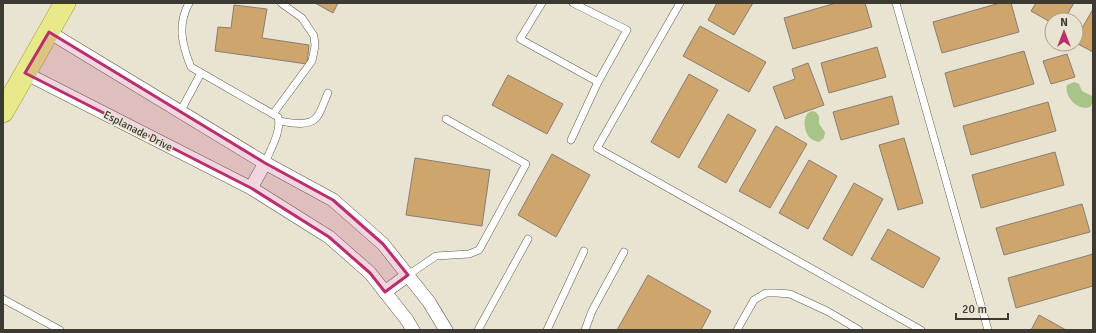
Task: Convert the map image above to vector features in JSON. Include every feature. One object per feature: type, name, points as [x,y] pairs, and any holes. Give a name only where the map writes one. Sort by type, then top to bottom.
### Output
[{"type":"main road","points":[[3,112],[65,3]]},
{"type":"street","points":[[49,32],[264,163],[333,200],[383,244],[429,302],[446,330]]},
{"type":"street","name":"Esplanade Drive","points":[[25,73],[251,188],[329,237],[370,273],[407,320],[413,330]]},
{"type":"street","points":[[251,188],[264,163]]},
{"type":"street","points":[[385,292],[408,275]]},
{"type":"lane","points":[[189,3],[181,28],[185,52],[191,67],[278,117],[280,121],[279,129],[264,163]]},
{"type":"lane","points":[[273,114],[312,60],[315,46],[314,36],[302,18],[281,3]]},
{"type":"lane","points":[[542,3],[520,39],[598,82]]},
{"type":"lane","points":[[571,140],[598,82],[627,30],[573,3]]},
{"type":"lane","points":[[680,3],[597,148],[921,330]]},
{"type":"lane","points":[[896,3],[988,330]]},
{"type":"lane","points":[[180,112],[201,73]]},
{"type":"lane","points":[[280,121],[300,124],[310,122],[316,118],[328,94]]},
{"type":"lane","points":[[408,275],[436,256],[469,254],[480,250],[526,164],[446,119]]},
{"type":"lane","points":[[479,330],[528,239]]},
{"type":"lane","points":[[547,330],[584,251]]},
{"type":"lane","points":[[585,330],[592,311],[624,252]]},
{"type":"lane","points":[[737,330],[754,300],[766,293],[790,294],[859,330]]},
{"type":"lane","points":[[3,299],[60,330]]},
{"type":"highlighted area","points":[[49,32],[265,163],[333,200],[383,244],[408,275],[385,292],[370,273],[329,237],[251,188],[25,73]]},
{"type":"shaded area","points":[[1074,82],[1079,84],[1082,91],[1092,96],[1093,102],[1090,107],[1081,107],[1070,98],[1067,85]]},
{"type":"shaded area","points":[[812,111],[816,112],[819,116],[819,124],[825,132],[824,138],[819,142],[810,138],[805,128],[806,116]]},
{"type":"building","points":[[315,3],[338,3],[333,13]]},
{"type":"building","points":[[717,3],[753,3],[734,35],[708,20]]},
{"type":"building","points":[[836,3],[865,3],[872,27],[793,49],[784,18]]},
{"type":"building","points":[[1000,3],[1011,3],[1019,32],[942,53],[933,22]]},
{"type":"building","points":[[1036,3],[1074,3],[1069,12],[1044,12],[1044,18],[1031,11]]},
{"type":"building","points":[[234,5],[267,9],[262,38],[309,45],[307,64],[215,51],[218,27],[231,28]]},
{"type":"building","points":[[1093,9],[1093,52],[1084,47],[1084,25]]},
{"type":"building","points":[[700,26],[766,62],[749,92],[683,56]]},
{"type":"building","points":[[877,47],[886,77],[829,93],[821,63]]},
{"type":"building","points":[[1024,51],[1034,84],[954,107],[945,73]]},
{"type":"building","points":[[1067,54],[1075,77],[1051,84],[1043,61]]},
{"type":"building","points":[[808,63],[824,105],[785,119],[773,87],[795,79],[792,69]]},
{"type":"building","points":[[689,74],[718,90],[679,158],[651,142]]},
{"type":"building","points":[[508,75],[563,104],[547,134],[492,105]]},
{"type":"building","points":[[892,96],[899,124],[841,140],[833,112]]},
{"type":"building","points":[[1048,102],[1056,131],[971,155],[963,126]]},
{"type":"building","points":[[728,114],[756,130],[726,183],[698,167]]},
{"type":"building","points":[[776,126],[807,144],[770,208],[739,191]]},
{"type":"building","points":[[904,138],[923,203],[898,210],[879,145]]},
{"type":"building","points":[[1055,152],[1064,185],[981,208],[972,175]]},
{"type":"building","points":[[552,154],[590,175],[556,237],[518,215]]},
{"type":"building","points":[[415,158],[490,170],[482,226],[406,215]]},
{"type":"building","points":[[809,160],[837,176],[808,229],[779,213]]},
{"type":"building","points":[[854,183],[883,199],[852,256],[823,239]]},
{"type":"building","points":[[1082,204],[1090,232],[1004,255],[996,228]]},
{"type":"building","points":[[888,229],[940,258],[923,288],[871,259]]},
{"type":"building","points":[[1093,254],[1093,286],[1016,308],[1008,278]]},
{"type":"building","points":[[648,275],[711,311],[701,330],[617,330]]},
{"type":"building","points":[[1039,315],[1066,330],[1031,330]]}]
